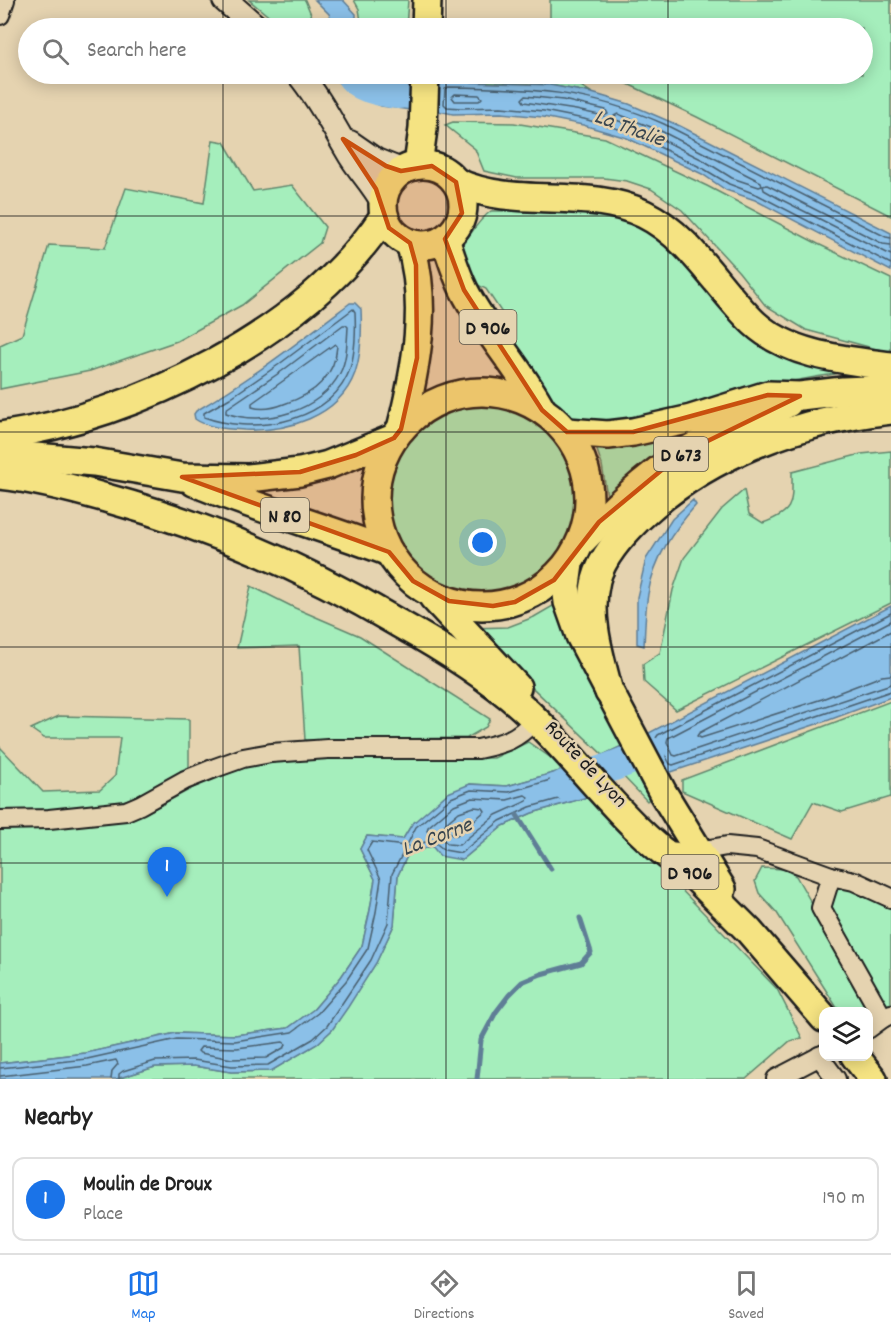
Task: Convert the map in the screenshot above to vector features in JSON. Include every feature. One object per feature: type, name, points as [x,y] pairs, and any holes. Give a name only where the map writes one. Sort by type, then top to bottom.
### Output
[{"type":"main road","points":[[225,0],[245,18]]},
{"type":"main road","points":[[427,18],[428,0]]},
{"type":"main road","points":[[307,84],[319,100],[352,157],[368,177],[389,228],[398,237],[422,246],[434,244],[453,232],[462,213],[461,192],[450,175],[375,161],[343,139]]},
{"type":"main road","points":[[417,168],[423,125],[425,84]]},
{"type":"main road","points":[[0,436],[84,417],[128,402],[171,384],[254,339],[303,303],[363,246],[383,209],[388,185],[417,168]]},
{"type":"main road","points":[[456,182],[470,189],[492,194],[605,203],[643,214],[656,221],[696,257],[755,324],[776,338],[798,348],[828,357],[891,366]]},
{"type":"main road","name":"D 906","points":[[445,239],[468,297],[531,388],[542,410]]},
{"type":"main road","points":[[398,434],[417,358],[418,279],[410,243]]},
{"type":"main road","name":"D 673","points":[[567,432],[608,435],[633,432],[692,419],[768,395],[800,396],[891,389]]},
{"type":"main road","points":[[479,392],[512,397],[542,410],[567,432],[579,452],[587,473],[590,496],[588,519],[575,552],[554,580],[535,593],[515,602],[493,606],[471,606],[449,601],[429,592],[399,567],[379,530],[375,506],[376,482],[382,459],[398,434],[417,414],[436,402],[457,395],[479,392]]},
{"type":"main road","name":"D 673","points":[[575,552],[638,487],[681,454],[733,427],[773,412],[800,396]]},
{"type":"main road","points":[[609,692],[599,652],[593,602],[596,579],[607,555],[626,530],[653,504],[688,479],[760,442],[815,423],[891,410]]},
{"type":"main road","name":"N 80","points":[[0,454],[94,462],[182,477],[249,478],[300,472],[328,465],[398,434]]},
{"type":"main road","points":[[0,475],[45,482],[131,505],[210,532],[276,560],[359,600],[423,637],[507,695],[535,720],[657,849],[692,860]]},
{"type":"main road","name":"N 80","points":[[182,477],[240,501],[389,552]]},
{"type":"main road","name":"Route de Lyon","points":[[575,552],[566,586],[568,602],[580,636],[663,793],[692,860]]},
{"type":"main road","name":"Route de Lyon","points":[[429,592],[633,811],[692,860],[819,1012]]},
{"type":"main road","points":[[859,1061],[873,1079]]},
{"type":"street","points":[[0,15],[5,0]]},
{"type":"street","points":[[0,820],[49,819],[126,810],[140,805],[184,780],[243,758],[271,753],[328,749],[478,749],[497,745],[521,735],[535,720]]},
{"type":"street","points":[[692,860],[727,846],[757,849],[831,876],[854,881],[891,898]]},
{"type":"street","points":[[831,876],[821,908],[881,1020]]},
{"type":"street","points":[[776,1079],[819,1056]]},
{"type":"street","points":[[825,1061],[836,1079]]},
{"type":"highlighted area","points":[[343,139],[386,166],[401,171],[432,166],[456,182],[462,213],[445,239],[464,290],[542,410],[567,432],[633,432],[768,395],[800,396],[681,454],[599,522],[554,580],[515,602],[493,606],[449,601],[413,581],[389,552],[182,477],[300,472],[356,455],[394,438],[401,429],[417,358],[416,265],[410,243],[389,228],[376,189]]},
{"type":"green space","points":[[249,0],[305,0],[313,18],[271,18]]},
{"type":"green space","points":[[354,0],[408,0],[407,18],[360,18]]},
{"type":"green space","points":[[550,0],[891,0],[891,216],[628,84],[873,84],[873,18],[550,18]]},
{"type":"green space","points":[[543,84],[578,84],[592,93]]},
{"type":"green space","points":[[453,122],[514,123],[605,138],[707,186],[891,279],[891,353],[806,330],[765,305],[739,272],[682,210],[651,189],[627,181],[604,178],[517,178],[484,171],[475,149],[445,125]]},
{"type":"green space","points":[[213,140],[224,142],[253,191],[292,185],[325,227],[320,243],[242,305],[177,341],[90,371],[0,389],[0,345],[22,335],[49,245],[105,248],[126,188],[204,203]]},
{"type":"green space","points":[[591,210],[647,227],[684,257],[754,335],[839,368],[835,374],[754,389],[628,422],[587,423],[580,422],[569,415],[548,393],[528,365],[504,326],[504,316],[486,289],[470,281],[460,248],[491,211]]},
{"type":"green space","points":[[485,404],[513,408],[531,416],[546,426],[560,440],[578,473],[582,501],[578,529],[570,547],[560,562],[546,576],[513,594],[485,598],[457,594],[439,586],[424,576],[410,562],[392,529],[388,501],[392,473],[400,455],[410,440],[424,426],[457,408]]},
{"type":"green space","points":[[687,430],[691,438],[608,502],[602,465],[595,444]]},
{"type":"green space","points":[[891,451],[891,603],[676,710],[644,682],[643,664],[660,653],[673,590],[684,558],[722,509],[744,490],[749,514],[763,523],[781,514],[789,505],[792,492],[792,472],[861,454]]},
{"type":"green space","points":[[251,586],[360,636],[490,719],[486,727],[467,738],[305,740],[299,646],[237,648]]},
{"type":"green space","points":[[558,603],[618,731],[617,735],[622,746],[603,755],[470,628],[508,627],[534,617]]},
{"type":"green space","points":[[891,701],[891,797],[842,812],[813,802],[792,839],[682,791],[682,780]]},
{"type":"green space","points":[[59,716],[189,719],[189,770],[129,799],[106,806],[0,812],[0,747],[43,792],[100,790],[115,776],[120,738],[44,738],[31,729]]},
{"type":"green space","points":[[528,742],[567,769],[507,786],[470,784],[412,824],[403,839],[367,836],[360,849],[375,879],[362,946],[341,977],[313,1010],[288,1028],[235,1035],[176,1033],[86,1053],[0,1063],[0,828],[76,824],[146,813],[200,784],[257,763],[305,757],[494,758]]},
{"type":"green space","points":[[632,766],[649,799],[647,801],[617,770]]},
{"type":"green space","points":[[591,796],[777,989],[802,1038],[790,1041],[746,1079],[116,1079],[155,1067],[194,1066],[231,1072],[271,1071],[317,1044],[332,1030],[376,963],[394,925],[398,875],[408,854],[432,846],[462,860],[503,826],[532,813]]},
{"type":"green space","points":[[762,868],[785,869],[796,876],[871,1007],[836,1007],[777,913],[759,893],[755,881]]},
{"type":"green space","points":[[844,882],[891,902],[891,1005],[886,1006],[826,904],[833,886]]},
{"type":"water","points":[[315,0],[343,0],[356,14],[356,18],[330,18]]},
{"type":"water","points":[[360,84],[411,84],[410,110],[381,106],[355,95]]},
{"type":"water","points":[[439,84],[550,85],[592,93],[629,104],[680,126],[891,233],[891,271],[755,200],[726,190],[702,174],[627,138],[583,125],[543,117],[501,113],[453,114],[438,111]]},
{"type":"water","points":[[350,303],[355,303],[361,309],[359,358],[355,373],[347,388],[337,401],[324,411],[293,424],[260,430],[219,428],[195,419],[196,411],[256,373]]},
{"type":"water","points":[[693,500],[696,505],[672,535],[655,569],[647,600],[644,646],[637,644],[637,597],[646,559],[672,519]]},
{"type":"water","points":[[891,606],[891,697],[668,773],[647,734]]},
{"type":"water","points":[[622,746],[632,766],[617,770],[603,755]]},
{"type":"water","points":[[567,769],[591,796],[532,813],[503,826],[462,860],[440,856],[432,846],[408,854],[398,875],[394,925],[376,963],[332,1030],[317,1044],[271,1071],[231,1072],[194,1066],[155,1067],[116,1079],[0,1079],[0,1063],[86,1053],[176,1033],[235,1035],[288,1028],[314,1009],[341,977],[362,946],[375,879],[360,849],[367,836],[403,839],[412,824],[448,793],[470,784],[507,786]]},
{"type":"waterway","name":"La Thalie","points":[[361,84],[398,94]]},
{"type":"waterway","name":"La Corne","points":[[564,785],[651,752]]},
{"type":"waterway","points":[[517,815],[551,869]]},
{"type":"waterway","points":[[477,1079],[481,1040],[496,1012],[509,995],[522,982],[581,963],[591,952],[580,918]]},
{"type":"place","name":"Moulin de Droux","points":[[167,897]]}]
